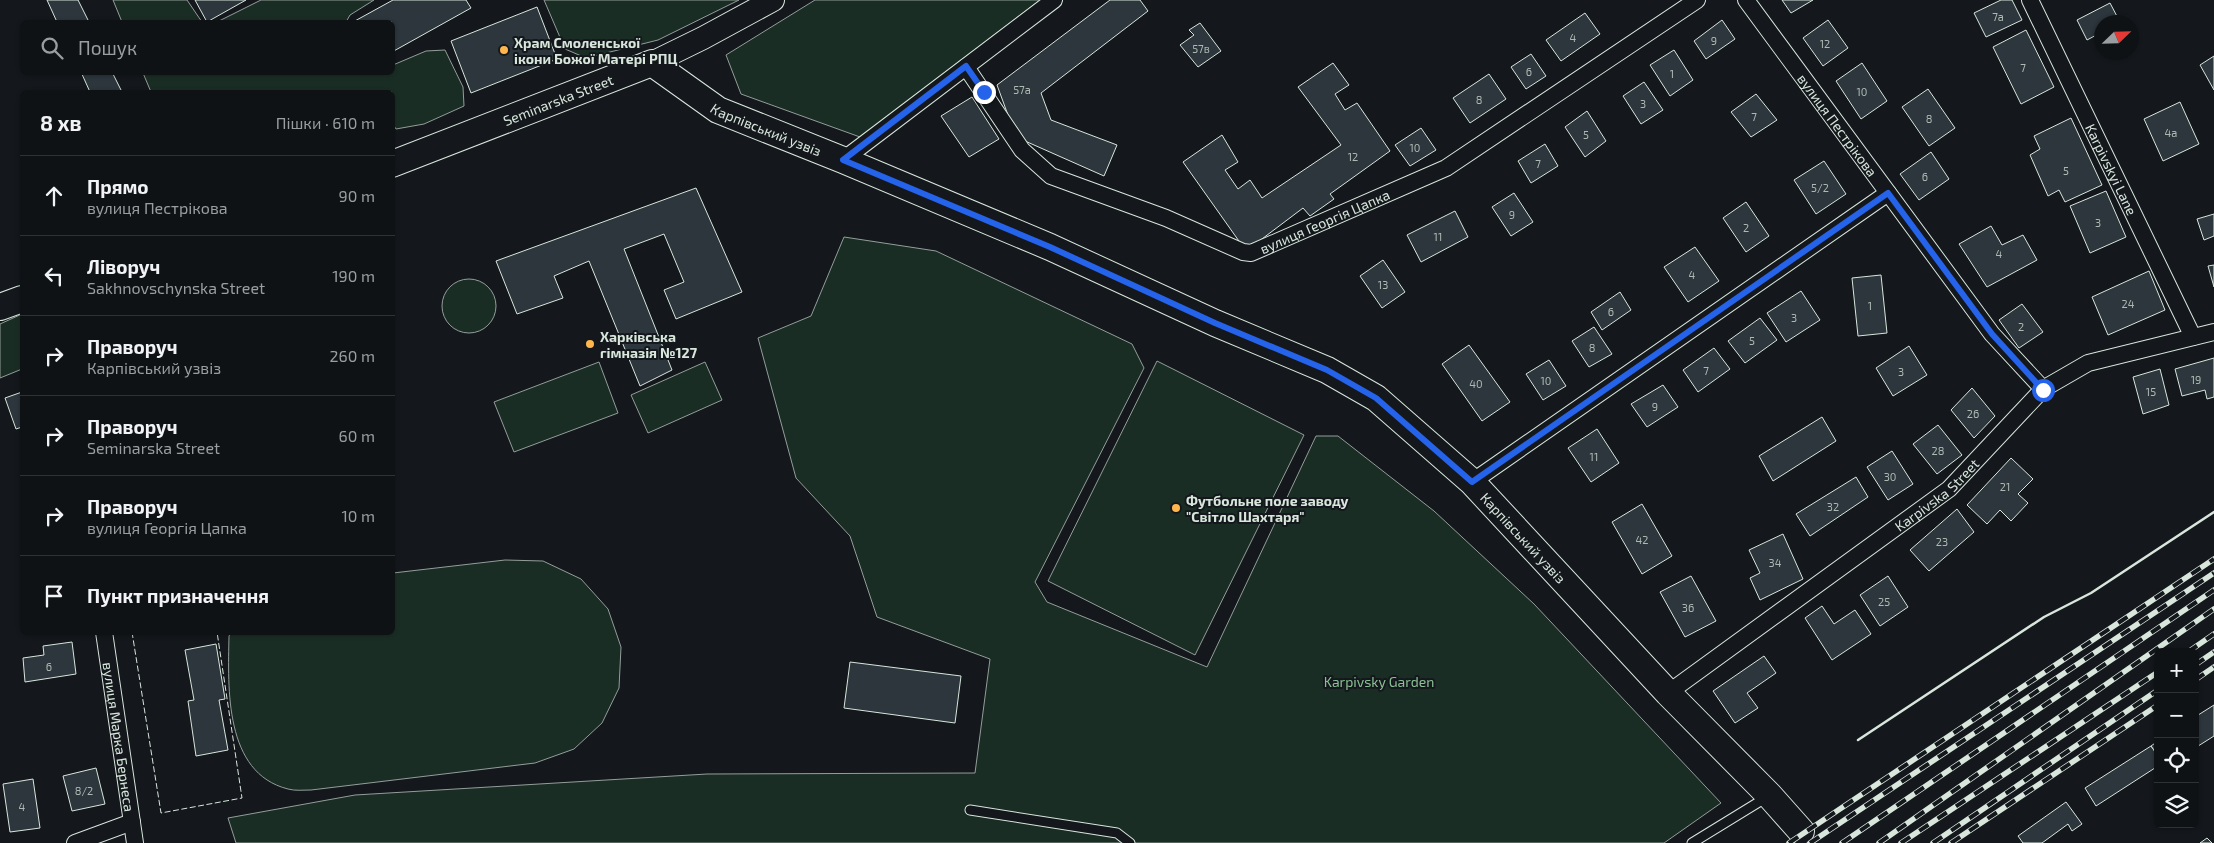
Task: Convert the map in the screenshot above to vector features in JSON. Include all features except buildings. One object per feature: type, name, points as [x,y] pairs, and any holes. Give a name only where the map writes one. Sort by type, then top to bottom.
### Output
[{"type":"main road","name":"Seminarska Street","points":[[395,163],[652,63],[704,38],[773,0]]},
{"type":"main road","name":"Карпівський узвіз","points":[[652,63],[718,110],[1050,247],[1215,323],[1327,370],[1376,398],[1472,482],[1668,693],[1769,795],[1800,831]]},
{"type":"street","points":[[843,160],[1054,0]]},
{"type":"street","name":"вулиця Георгія Цапка","points":[[966,66],[1022,150],[1051,176],[1166,218],[1243,252],[1251,253],[1446,168],[1697,0]]},
{"type":"street","name":"вулиця Пестрікова","points":[[1746,0],[1992,334],[2043,390]]},
{"type":"street","name":"Karpivskyi Lane","points":[[2030,0],[2193,337]]},
{"type":"street","points":[[1472,482],[1888,193]]},
{"type":"street","name":"Karpivska Street","points":[[1668,693],[1949,489],[2043,390],[2088,363],[2214,332]]},
{"type":"street","name":"вулиця Марка Бернеса","points":[[104,635],[135,843]]},
{"type":"street","points":[[75,843],[132,822]]},
{"type":"lane","points":[[1692,843],[1769,795]]},
{"type":"lane","points":[[970,810],[1118,833],[1130,843]]},
{"type":"green space","points":[[113,0],[187,0],[201,20],[121,20]]},
{"type":"green space","points":[[261,0],[374,0],[350,15],[347,20],[221,20]]},
{"type":"green space","points":[[544,0],[739,0],[658,40],[586,58],[565,49]]},
{"type":"green space","points":[[815,0],[1040,0],[860,137],[741,94],[726,55]]},
{"type":"green space","points":[[445,50],[463,87],[464,106],[424,124],[396,129],[395,90],[150,90],[144,75],[395,75],[395,64],[426,51]]},
{"type":"green space","name":"Karpivsky Garden","points":[[844,237],[936,251],[1132,344],[1144,368],[1035,582],[1047,602],[1207,667],[1316,436],[1338,436],[1434,511],[1534,604],[1721,803],[1664,843],[236,843],[228,818],[355,795],[707,774],[975,773],[990,659],[877,617],[850,536],[796,478],[758,338],[811,316]]},
{"type":"green space","points":[[469,279],[479,281],[488,287],[494,296],[496,306],[494,316],[488,325],[479,331],[469,333],[459,331],[450,325],[444,316],[442,306],[444,296],[450,287],[459,281]]},
{"type":"green space","points":[[20,315],[20,370],[0,378],[0,324]]},
{"type":"green space","name":"Футбольне поле заводу \"Світло Шахтаря\"","points":[[1157,361],[1304,435],[1195,655],[1048,581]]},
{"type":"green space","points":[[599,362],[618,413],[514,452],[494,402]]},
{"type":"green space","points":[[705,362],[722,400],[648,433],[631,395]]},
{"type":"green space","points":[[505,560],[543,561],[581,579],[608,609],[621,647],[619,688],[602,723],[574,749],[535,763],[311,790],[288,789],[267,780],[252,766],[241,747],[234,726],[230,703],[229,636],[395,635],[395,573]]},
{"type":"railway","points":[[1789,843],[2214,559]]},
{"type":"railway","points":[[1810,843],[2214,573]]},
{"type":"railway","points":[[1842,843],[2214,590]]},
{"type":"railway","points":[[1879,843],[2214,609]]},
{"type":"railway","points":[[2194,648],[2214,634]]},
{"type":"railway","points":[[2199,662],[2214,652]]},
{"type":"railway","points":[[2199,677],[2214,667]]},
{"type":"railway","points":[[1901,843],[2154,675]]},
{"type":"railway","points":[[1933,843],[2154,693]]},
{"type":"railway","points":[[1951,843],[2154,708]]},
{"type":"fence","points":[[132,635],[161,813],[242,798],[217,635]]},
{"type":"wall","points":[[1858,740],[2044,617],[2091,593],[2214,512]]},
{"type":"place","name":"Храм Смоленської ікони Божої Матері РПЦ","points":[[504,50]]},
{"type":"place","name":"Харківська гімназія №127","points":[[590,344]]},
{"type":"place","name":"Футбольне поле заводу \"Світло Шахтаря\"","points":[[1176,508]]},
{"type":"route","points":[[984,92],[966,66],[843,160],[1050,247],[1215,323],[1327,370],[1376,398],[1429,442],[1472,482],[1888,193],[1992,334],[2043,390]]}]
